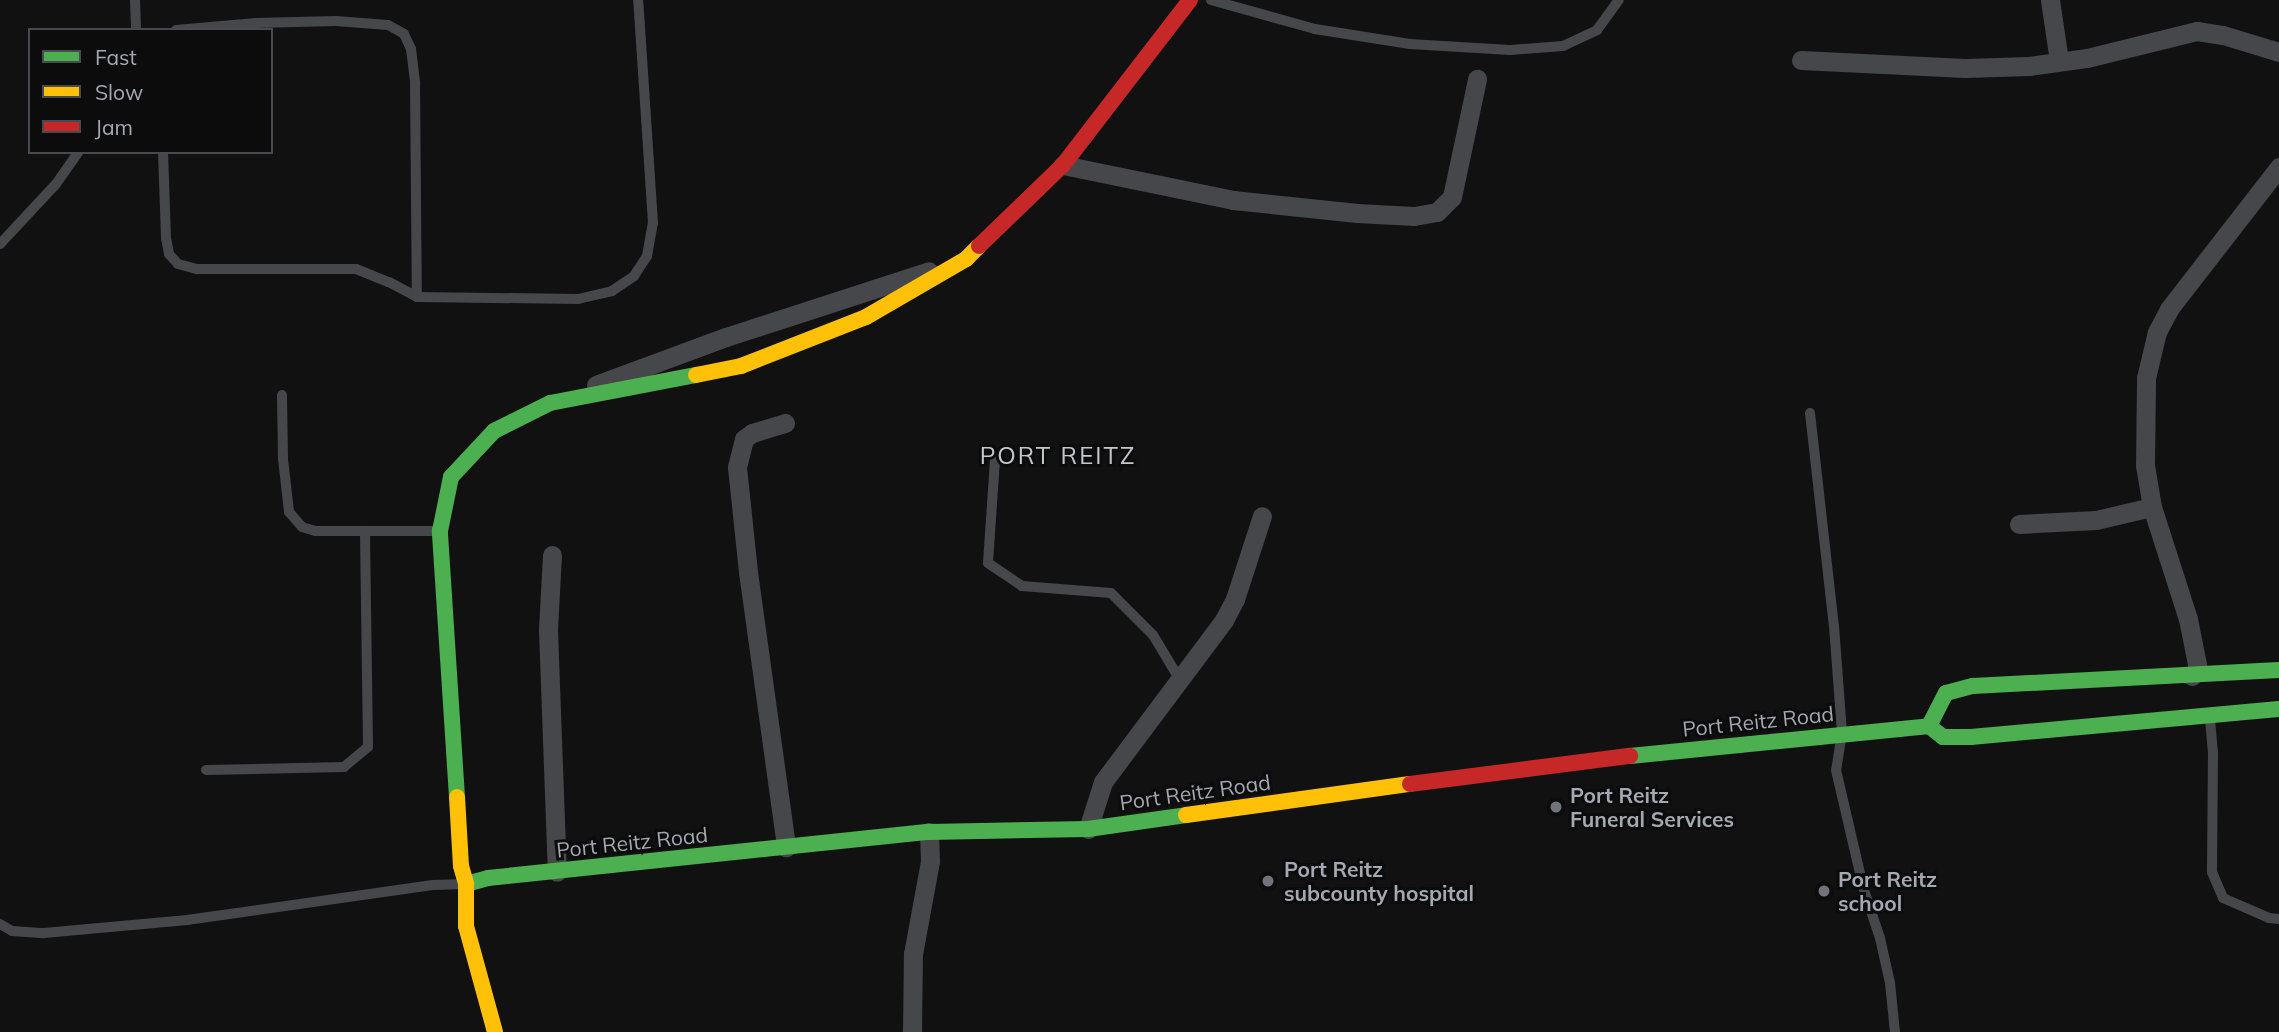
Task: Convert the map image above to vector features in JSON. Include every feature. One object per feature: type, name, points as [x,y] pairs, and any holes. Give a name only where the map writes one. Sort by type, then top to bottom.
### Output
[{"type":"street","points":[[550,403],[741,366],[866,317],[966,259],[1063,165],[1190,0]]},
{"type":"street","points":[[2050,0],[2059,61]]},
{"type":"street","points":[[1801,60],[1993,68],[2121,51],[2197,31],[2222,34],[2279,52]]},
{"type":"street","points":[[1063,165],[1233,200],[1414,216],[1437,212],[1451,197],[1477,79]]},
{"type":"street","points":[[2192,676],[2198,669],[2188,620],[2152,507],[2145,465],[2143,406],[2146,378],[2157,332],[2169,309],[2279,167]]},
{"type":"street","points":[[495,1032],[466,926],[466,884],[461,866],[440,531],[451,477],[494,431],[550,403],[726,337],[966,259]]},
{"type":"street","points":[[785,423],[752,433],[744,439],[737,467],[748,572],[786,847]]},
{"type":"street","points":[[2019,524],[2096,520],[2152,507]]},
{"type":"street","points":[[1088,829],[1103,782],[1230,609],[1262,516]]},
{"type":"street","points":[[552,555],[548,630],[557,872]]},
{"type":"street","points":[[1929,726],[1946,693],[1973,686],[2279,670]]},
{"type":"street","name":"Port Reitz Road","points":[[466,884],[488,878],[929,832],[1088,829],[1528,767],[1842,733],[1929,726],[1943,737],[1971,737],[2279,709]]},
{"type":"street","points":[[912,1032],[913,954],[930,861],[929,832]]},
{"type":"lane","points":[[135,0],[136,28]]},
{"type":"lane","points":[[163,154],[166,238],[169,254],[178,264],[197,269],[356,269],[389,282],[416,297],[578,299],[612,291],[634,276],[647,257],[653,223],[638,0]]},
{"type":"lane","points":[[1211,0],[1255,14],[1342,33],[1410,44],[1510,50],[1563,46],[1597,30],[1619,0]]},
{"type":"lane","points":[[199,28],[256,23],[336,22],[388,25],[404,34],[411,49],[415,84],[416,297]]},
{"type":"lane","points":[[0,244],[56,184],[77,154]]},
{"type":"lane","points":[[282,395],[283,459],[289,512],[302,527],[315,531],[440,531]]},
{"type":"lane","points":[[1810,413],[1834,626],[1842,733],[1838,780],[1864,890],[1880,938],[1890,983],[1895,1032]]},
{"type":"lane","points":[[995,460],[988,563],[1022,586],[1111,593],[1153,635],[1180,680]]},
{"type":"lane","points":[[206,770],[344,767],[369,747],[365,532]]},
{"type":"lane","points":[[2209,715],[2213,753],[2212,872],[2223,898],[2269,918],[2279,919]]},
{"type":"lane","points":[[0,924],[12,930],[44,933],[187,920],[433,885],[466,884]]},
{"type":"traffic: fast","points":[[457,797],[440,531],[451,477],[494,431],[550,403],[696,375]]},
{"type":"traffic: fast","points":[[1929,726],[1946,693],[1973,686],[2279,670]]},
{"type":"traffic: fast","points":[[1630,756],[1929,726],[1943,737],[1971,737],[2279,709]]},
{"type":"traffic: fast","points":[[466,884],[488,878],[929,832],[1088,829],[1186,815]]},
{"type":"traffic: slow","points":[[696,375],[741,366],[866,317],[966,259],[979,246]]},
{"type":"traffic: slow","points":[[1186,815],[1410,784]]},
{"type":"traffic: slow","points":[[457,797],[461,866],[466,884],[466,926],[495,1032]]},
{"type":"traffic: jam","points":[[979,246],[1063,165],[1190,0]]},
{"type":"traffic: jam","points":[[1410,784],[1630,756]]},
{"type":"place","name":"Port Reitz Funeral Services","points":[[1556,807]]},
{"type":"place","name":"Port Reitz subcounty hospital","points":[[1268,881]]},
{"type":"place","name":"Port Reitz school","points":[[1824,891]]},
{"type":"district","name":"PORT REITZ","points":[[1058,456]]}]
